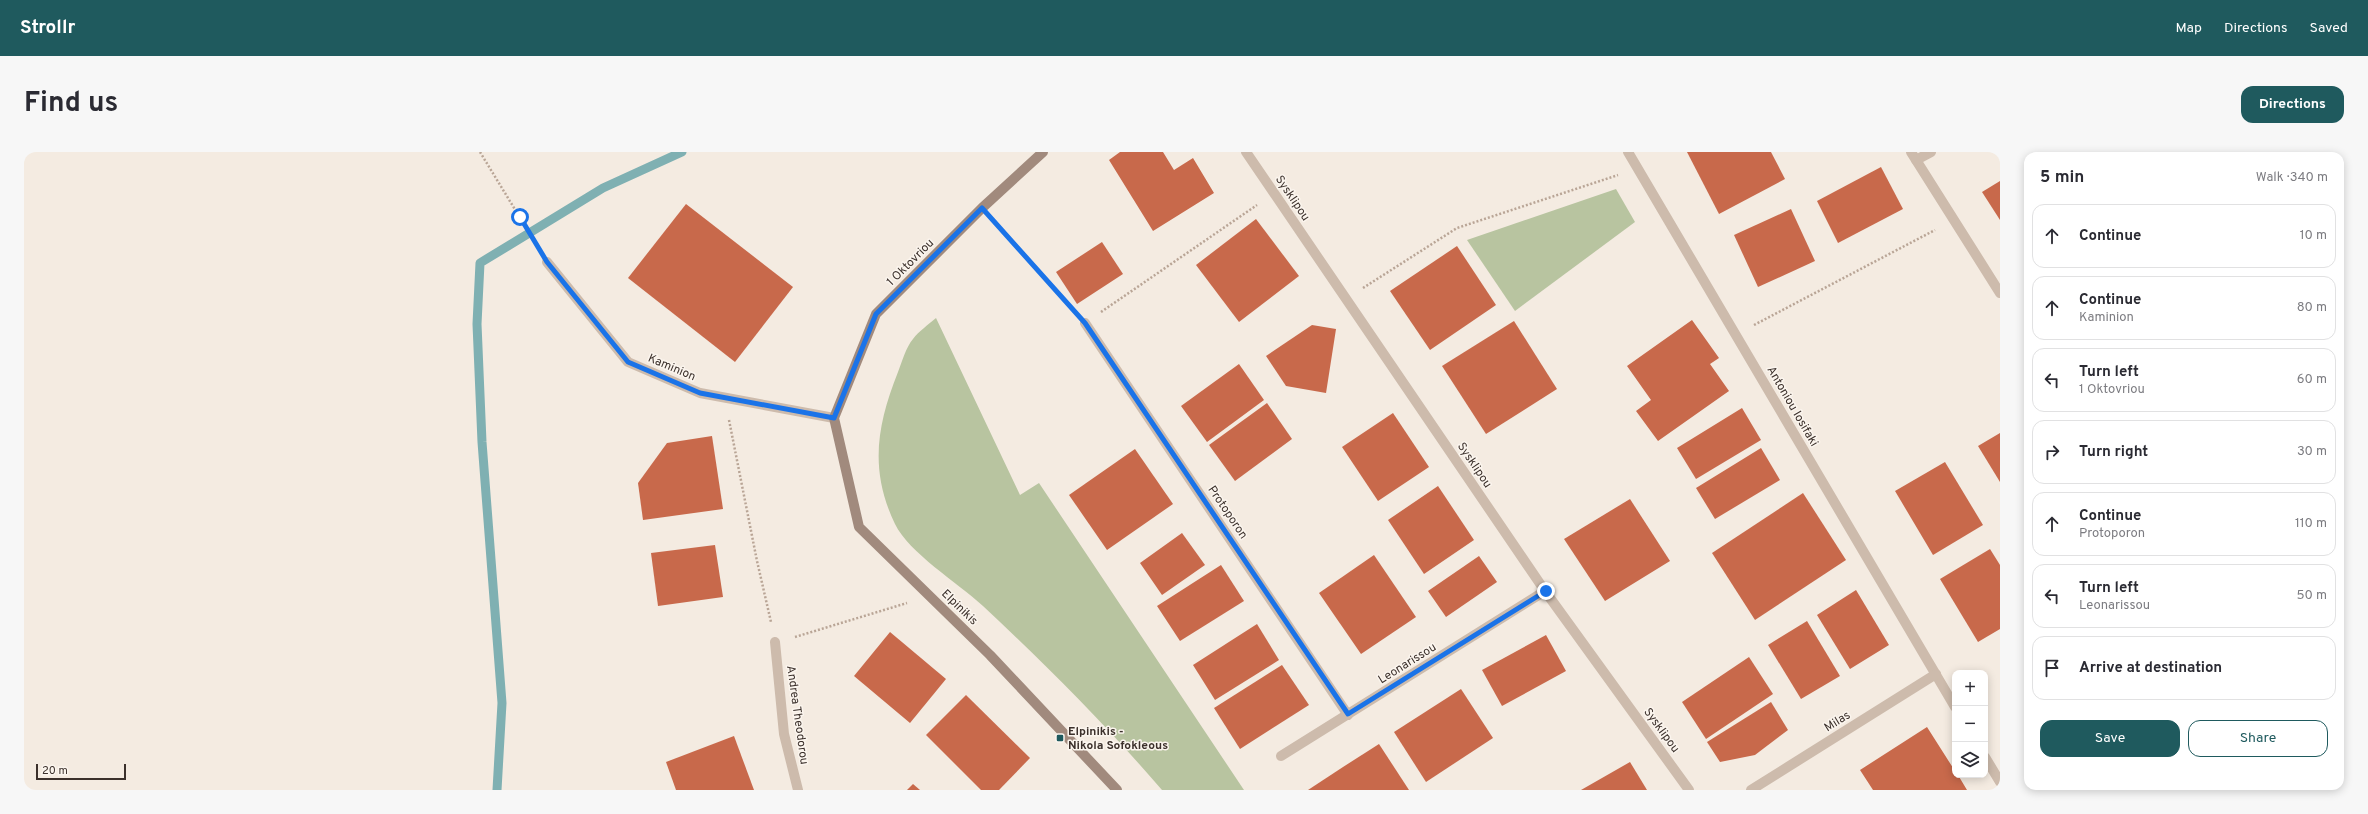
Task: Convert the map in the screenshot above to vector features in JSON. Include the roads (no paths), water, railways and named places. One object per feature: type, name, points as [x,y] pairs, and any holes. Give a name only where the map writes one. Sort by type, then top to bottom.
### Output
[{"type":"street","name":"1 Oktovriou","points":[[834,418],[876,314],[982,208],[1043,152]]},
{"type":"street","name":"Sysklipou","points":[[1246,152],[1546,591],[1689,790]]},
{"type":"street","name":"Antoniou Iosifaki","points":[[1628,152],[1954,706]]},
{"type":"street","points":[[1931,152],[1914,156],[2000,293]]},
{"type":"street","name":"Kaminion","points":[[547,262],[628,362],[700,393],[834,418]]},
{"type":"street","name":"Protoporon","points":[[1085,323],[1348,714]]},
{"type":"street","name":"Elpinikis","points":[[834,418],[858,527],[990,655],[1117,790]]},
{"type":"street","name":"Leonarissou","points":[[1282,756],[1546,591]]},
{"type":"street","name":"Andrea Theodorou","points":[[775,642],[784,734],[798,790]]},
{"type":"street","name":"Milas","points":[[1751,790],[1936,674]]},
{"type":"street","points":[[1988,762],[2000,782]]},
{"type":"waterway","points":[[497,790],[502,703],[482,442],[477,324],[480,263],[603,188],[682,152]]},
{"type":"place","name":"Elpinikis - Nikola Sofokleous","points":[[1060,738]]}]
